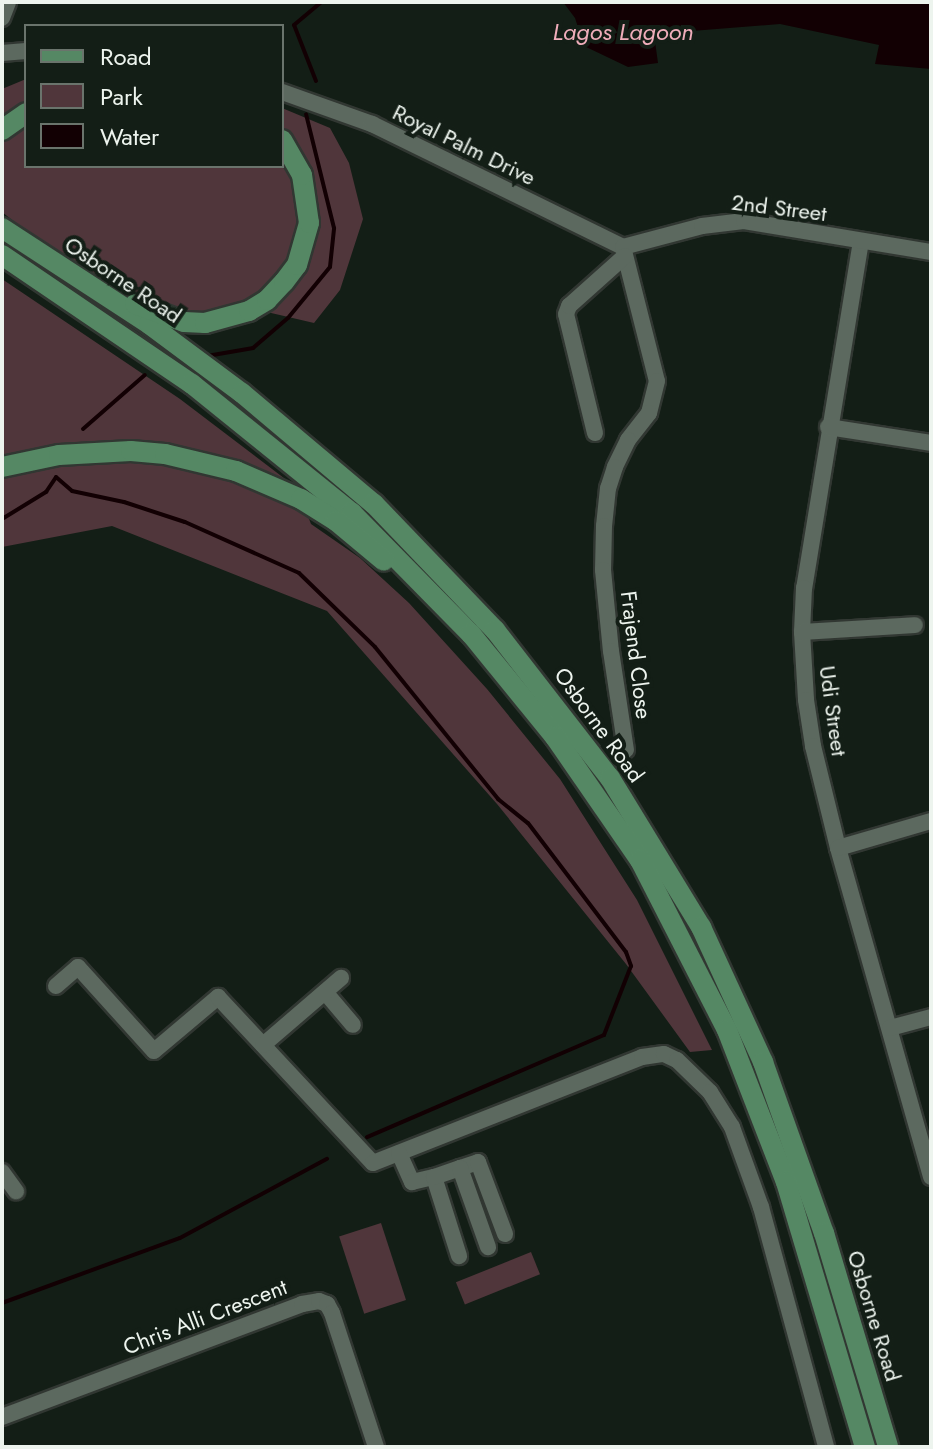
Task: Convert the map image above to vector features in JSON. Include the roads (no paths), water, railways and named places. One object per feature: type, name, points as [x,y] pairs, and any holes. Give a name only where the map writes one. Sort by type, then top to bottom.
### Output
[{"type":"main road","points":[[2,130],[24,114]]},
{"type":"main road","points":[[91,285],[184,322],[227,319],[267,300],[297,265],[309,223],[302,175],[284,144]]},
{"type":"main road","points":[[2,217],[26,243]]},
{"type":"main road","name":"Osborne Road","points":[[2,228],[91,285],[242,393],[374,504],[495,630],[610,778],[701,927],[763,1062],[824,1233],[888,1447]]},
{"type":"main road","name":"Osborne Road","points":[[2,255],[148,352],[249,428],[352,513],[428,587],[555,737],[640,860],[727,1030],[786,1182],[865,1447]]},
{"type":"main road","points":[[2,467],[97,451],[165,454],[236,471],[269,483],[336,521],[389,566],[428,587]]},
{"type":"street","points":[[2,53],[24,51]]},
{"type":"street","name":"Royal Palm Drive","points":[[284,93],[372,124],[624,252]]},
{"type":"street","name":"2nd Street","points":[[624,252],[702,226],[744,221],[931,252]]},
{"type":"street","name":"Udi Street","points":[[861,241],[828,427],[804,588],[802,632],[813,746],[838,848],[931,1177]]},
{"type":"street","points":[[595,433],[566,314],[569,306],[624,252]]},
{"type":"street","name":"Frajend Close","points":[[624,252],[657,381],[649,413],[628,440],[615,467],[605,513],[603,570],[626,750]]},
{"type":"street","points":[[828,427],[931,443]]},
{"type":"street","points":[[802,632],[915,625]]},
{"type":"street","points":[[838,848],[931,821]]},
{"type":"street","points":[[56,986],[78,967],[154,1051],[218,997],[373,1163],[642,1057],[664,1054],[677,1060],[710,1092],[732,1127],[761,1207],[826,1447]]},
{"type":"street","points":[[263,1045],[341,978]]},
{"type":"street","points":[[325,992],[353,1025]]},
{"type":"street","points":[[890,1028],[931,1017]]},
{"type":"street","points":[[399,1153],[412,1182],[478,1162],[505,1234]]},
{"type":"street","points":[[460,1168],[488,1247]]},
{"type":"street","points":[[2,1172],[16,1191]]},
{"type":"street","points":[[434,1177],[459,1256]]},
{"type":"street","name":"Chris Alli Crescent","points":[[2,1417],[302,1304],[319,1301],[327,1304],[332,1313],[376,1447]]},
{"type":"water","name":"Lagos Lagoon","points":[[563,2],[931,2],[931,69],[875,64],[879,45],[780,24],[654,34],[658,63],[628,67],[584,46],[575,18]]},
{"type":"waterway","points":[[316,81],[294,25],[321,2]]},
{"type":"waterway","points":[[207,356],[253,348],[288,318],[330,267],[334,228],[306,114]]},
{"type":"waterway","points":[[83,429],[145,375]]},
{"type":"waterway","points":[[2,519],[46,492],[56,477],[72,491],[124,502],[185,522],[299,573],[375,647],[498,799],[528,823],[626,952],[631,966],[604,1035],[367,1137]]},
{"type":"waterway","points":[[2,1303],[180,1238],[327,1159]]}]
